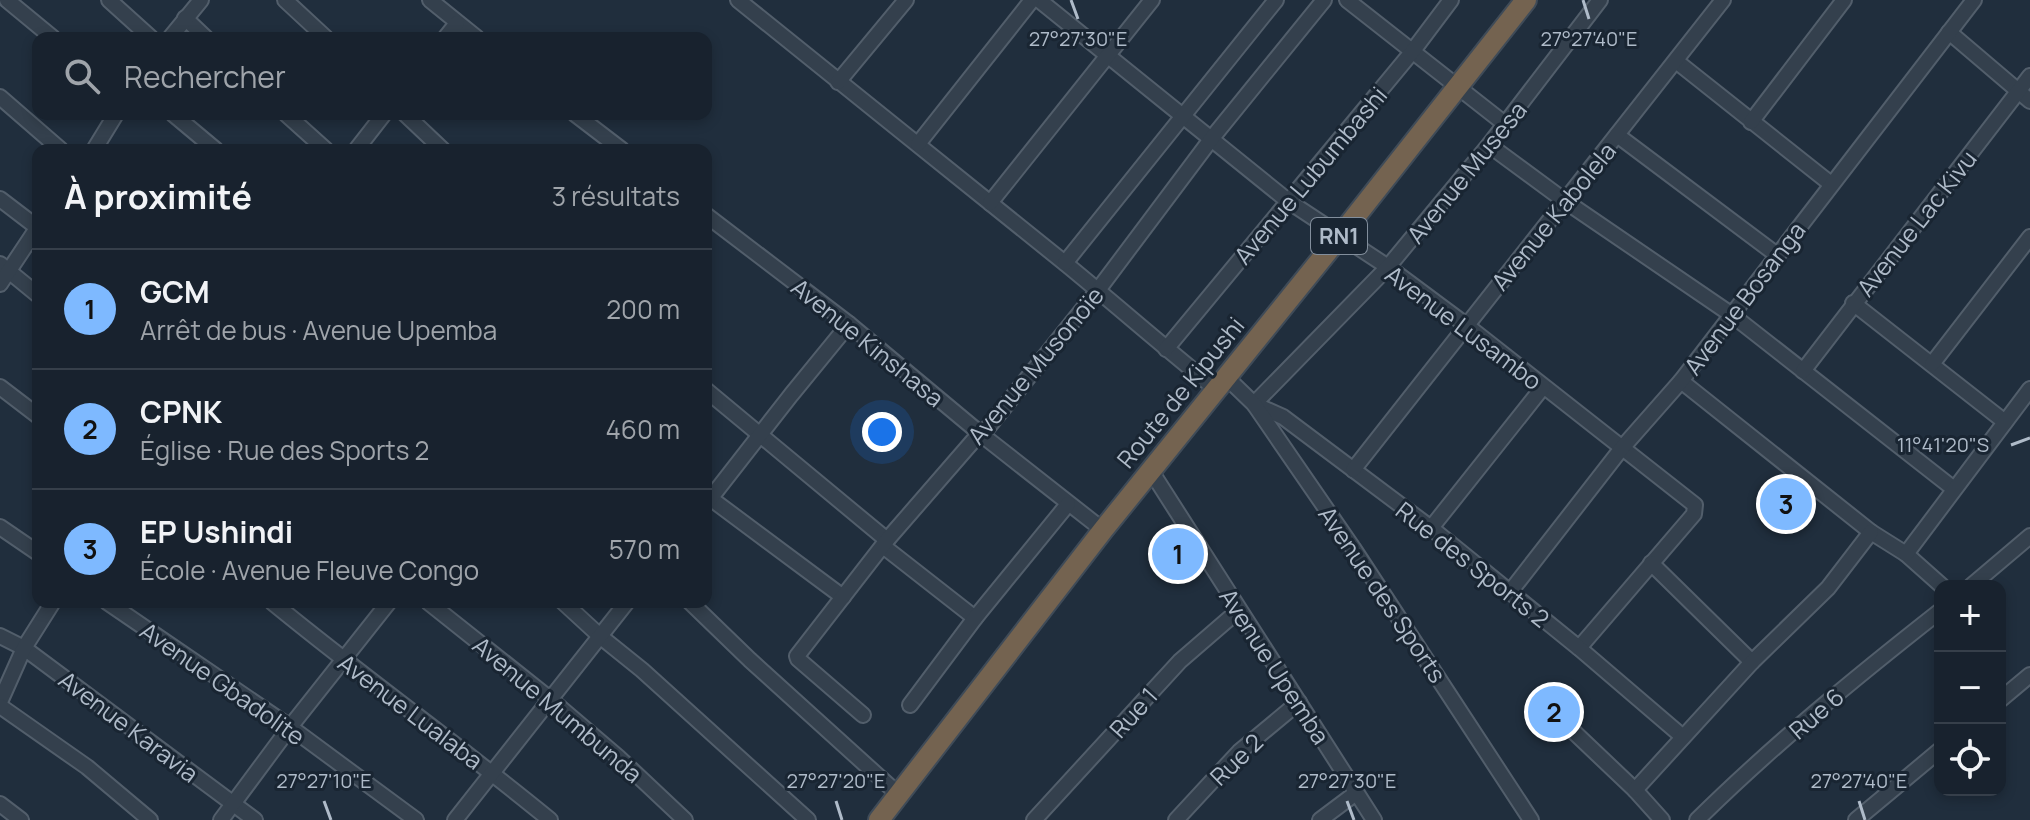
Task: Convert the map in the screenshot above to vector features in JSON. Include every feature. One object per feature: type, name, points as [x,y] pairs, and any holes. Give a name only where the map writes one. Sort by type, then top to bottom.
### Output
[{"type":"highway","name":"Route de Kipushi","points":[[879,820],[1103,530],[1526,0]]},
{"type":"street","points":[[7,0],[46,32]]},
{"type":"street","points":[[109,0],[144,32]]},
{"type":"street","points":[[174,32],[201,0]]},
{"type":"street","points":[[285,0],[320,32]]},
{"type":"street","points":[[430,0],[469,32]]},
{"type":"street","name":"Avenue des Sports","points":[[738,0],[1065,263],[1166,349],[1254,404],[1353,548],[1531,820]]},
{"type":"street","points":[[838,82],[906,0]]},
{"type":"street","points":[[918,144],[1032,0]]},
{"type":"street","name":"Avenue Lusambo","points":[[1039,0],[1288,201],[1388,267],[1466,325],[1695,505],[1694,514],[1651,563]]},
{"type":"street","points":[[990,203],[1152,0]]},
{"type":"street","name":"Avenue Musonoïe","points":[[1065,263],[1276,0]]},
{"type":"street","name":"Avenue Musonoïe","points":[[863,715],[797,657],[885,543],[973,441],[982,435],[1098,290],[1212,138],[1324,0]]},
{"type":"street","points":[[1347,0],[1505,124]]},
{"type":"street","name":"Avenue Lubumbashi","points":[[1166,349],[1412,52],[1451,0]]},
{"type":"street","name":"Avenue Musesa","points":[[1254,404],[1388,267],[1489,145],[1600,0]]},
{"type":"street","name":"Avenue Kabolela","points":[[1353,470],[1723,0]]},
{"type":"street","points":[[1751,122],[1844,0]]},
{"type":"street","name":"Avenue Bosanga","points":[[1510,592],[1622,448],[1681,381],[1974,0]]},
{"type":"street","points":[[185,18],[200,32]]},
{"type":"street","points":[[450,32],[457,23]]},
{"type":"street","points":[[1949,32],[2024,96]]},
{"type":"street","points":[[1676,61],[1831,184]]},
{"type":"street","name":"Avenue Lac Kivu","points":[[1803,371],[1853,303],[2024,96],[2030,76]]},
{"type":"street","points":[[0,97],[54,144]]},
{"type":"street","points":[[98,144],[112,120]]},
{"type":"street","points":[[180,120],[209,144]]},
{"type":"street","points":[[293,120],[319,144]]},
{"type":"street","points":[[361,144],[379,120]]},
{"type":"street","points":[[411,120],[437,144]]},
{"type":"street","points":[[583,120],[614,144]]},
{"type":"street","points":[[1617,135],[1777,255]]},
{"type":"street","points":[[1489,145],[1732,315],[1954,489]]},
{"type":"street","points":[[0,199],[32,223]]},
{"type":"street","name":"Avenue Kinshasa","points":[[712,221],[849,324],[982,435],[1103,530]]},
{"type":"street","points":[[0,284],[4,267],[32,234]]},
{"type":"street","points":[[1932,364],[2030,237]]},
{"type":"street","points":[[4,267],[32,290]]},
{"type":"street","points":[[1853,303],[2005,422]]},
{"type":"street","points":[[712,493],[849,324]]},
{"type":"street","points":[[1681,381],[1871,532],[1906,554],[1935,580]]},
{"type":"street","points":[[0,387],[32,411]]},
{"type":"street","points":[[1431,528],[1543,387]]},
{"type":"street","points":[[1906,554],[2030,389]]},
{"type":"street","points":[[712,395],[975,618]]},
{"type":"street","name":"Rue des Sports 2","points":[[1254,404],[1283,417],[1431,528],[1683,737]]},
{"type":"street","name":"Avenue Upemba","points":[[1151,471],[1374,820]]},
{"type":"street","points":[[712,503],[843,597]]},
{"type":"street","points":[[910,705],[975,618],[1068,504]]},
{"type":"street","points":[[0,527],[32,549]]},
{"type":"street","points":[[1635,790],[1752,662],[1828,588],[1871,532]]},
{"type":"street","points":[[1978,580],[2030,536]]},
{"type":"street","points":[[1579,648],[1651,563],[1752,662]]},
{"type":"street","points":[[49,608],[24,648],[0,704],[87,767],[150,820]]},
{"type":"street","name":"Avenue Gbadolite","points":[[116,608],[290,727],[416,820]]},
{"type":"street","name":"Avenue Lualaba","points":[[279,608],[550,820]]},
{"type":"street","points":[[221,820],[384,608]]},
{"type":"street","name":"Avenue Mumbunda","points":[[436,608],[550,699],[685,820]]},
{"type":"street","points":[[570,608],[808,820]]},
{"type":"street","points":[[455,820],[623,608]]},
{"type":"street","points":[[696,608],[898,794]]},
{"type":"street","name":"Rue 1","points":[[1034,820],[1180,661],[1239,610]]},
{"type":"street","name":"Rue 6","points":[[1697,820],[1864,670],[1934,616]]},
{"type":"street","name":"Avenue Karavia","points":[[0,636],[24,648],[255,820]]},
{"type":"street","points":[[2006,695],[2030,675]]},
{"type":"street","name":"Rue 2","points":[[1176,820],[1239,752],[1299,702]]},
{"type":"street","points":[[1554,713],[1662,820]]},
{"type":"street","points":[[1856,820],[1934,755]]},
{"type":"street","points":[[1320,820],[1356,793]]},
{"type":"street","points":[[0,804],[21,820]]},
{"type":"place","name":"EP Ushindi","points":[[1786,504]]},
{"type":"place","name":"GCM","points":[[1178,554]]},
{"type":"place","name":"CPNK","points":[[1554,712]]}]
